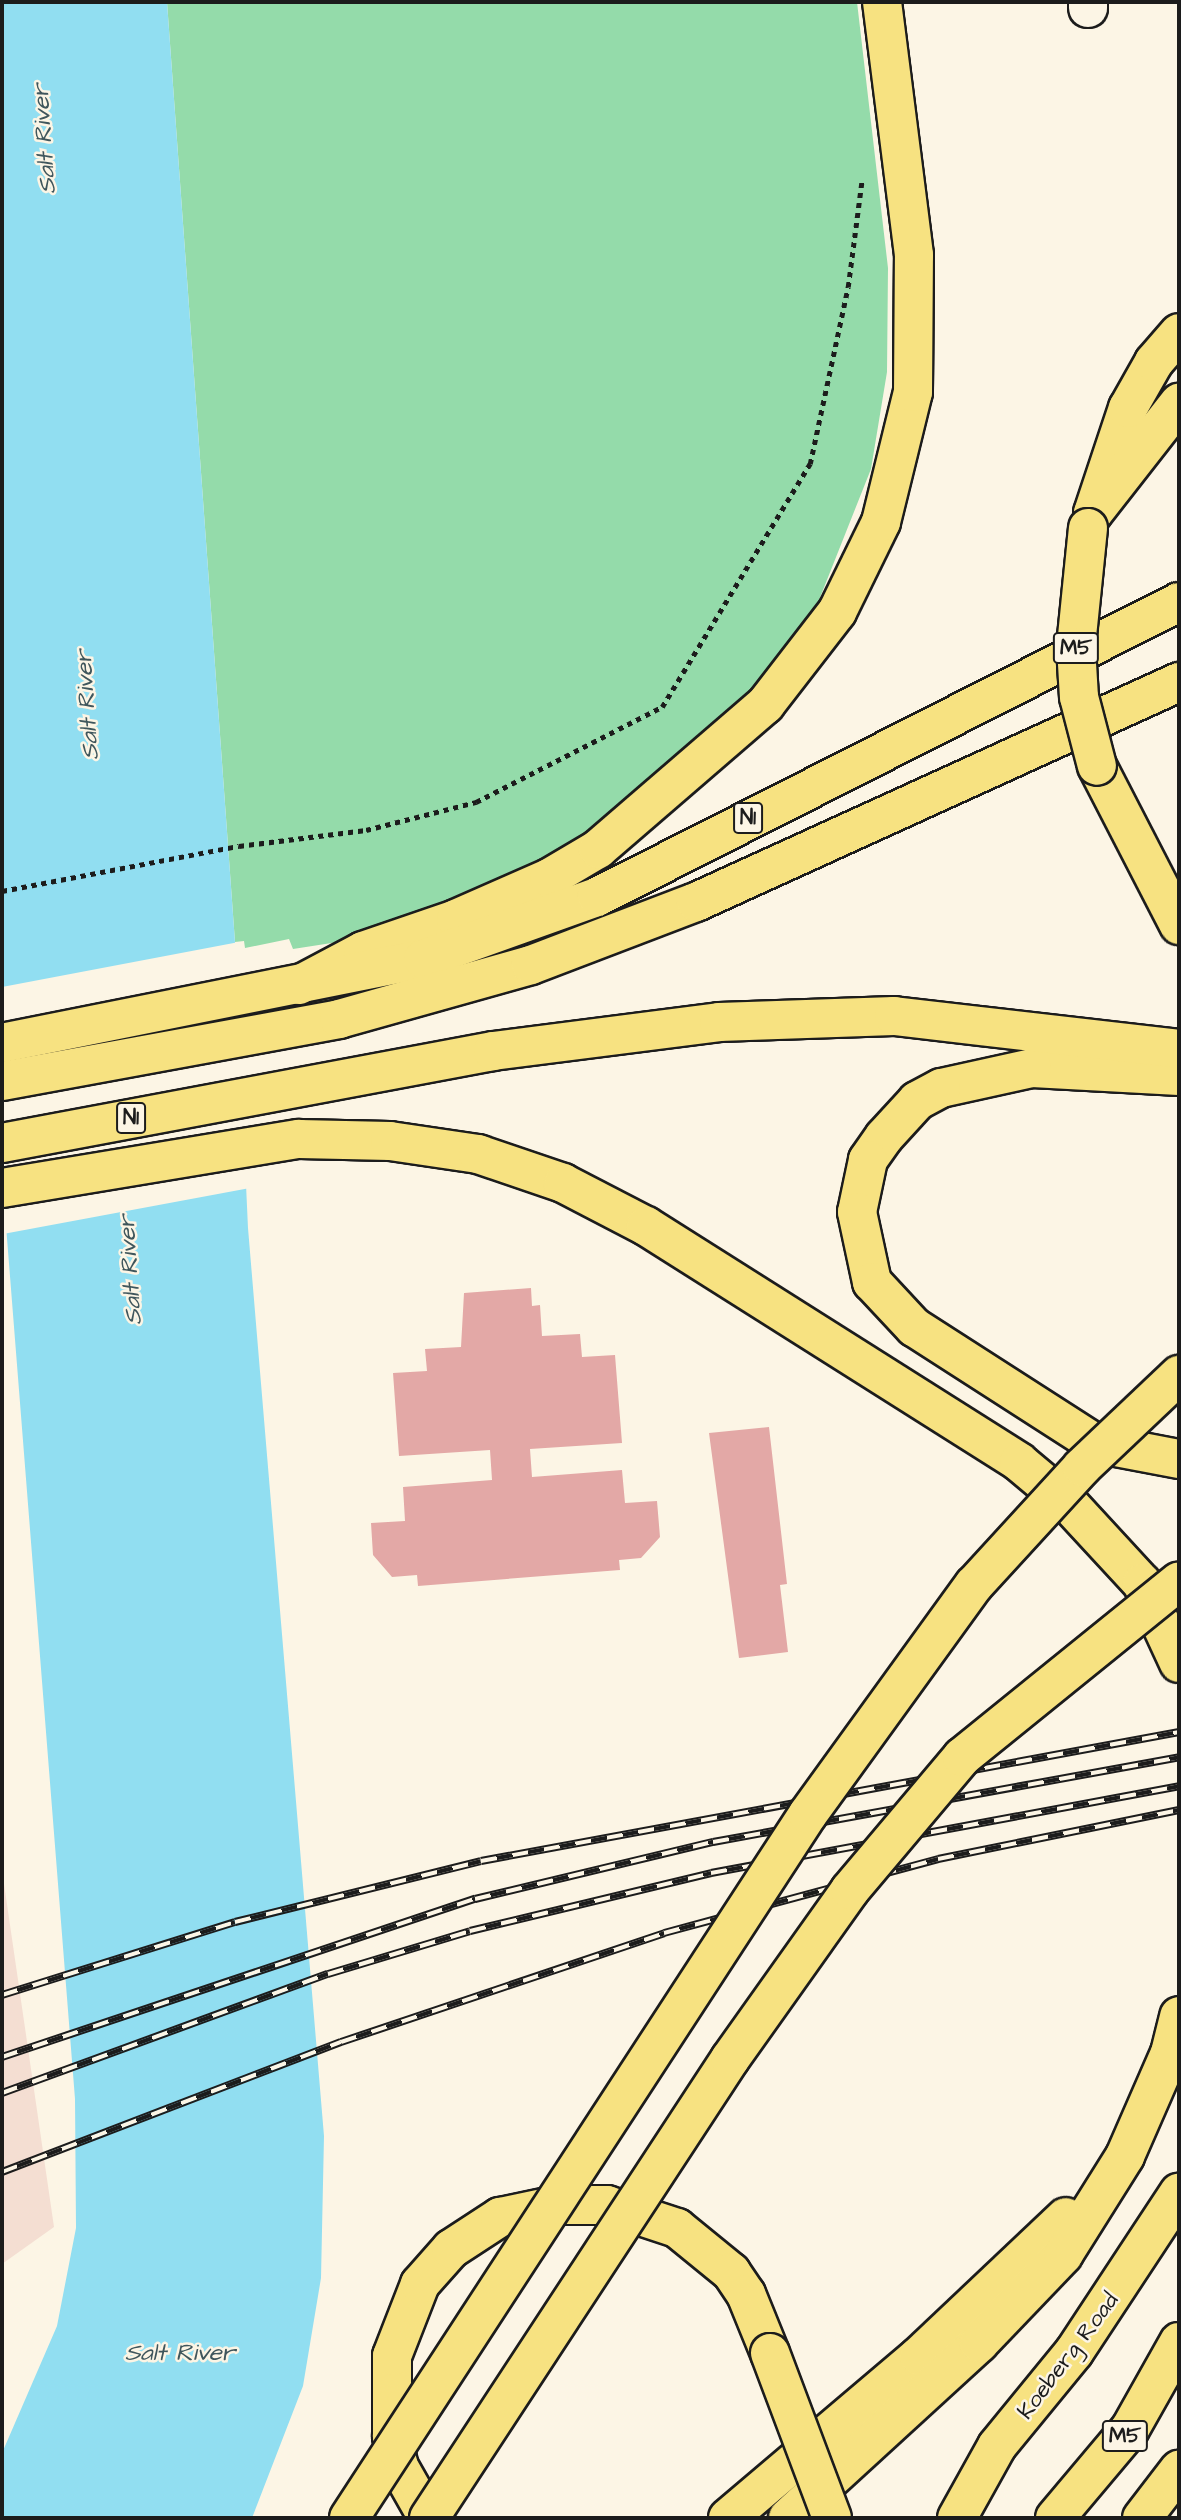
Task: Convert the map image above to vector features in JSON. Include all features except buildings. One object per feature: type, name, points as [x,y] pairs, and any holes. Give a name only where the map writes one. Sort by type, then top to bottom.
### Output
[{"type":"main road","points":[[299,985],[363,951],[456,919],[550,878],[598,849],[765,705],[837,612],[881,522],[912,393],[914,255],[882,2]]},
{"type":"main road","name":"M5","points":[[1179,332],[1154,362],[1128,408],[1091,521],[1076,647],[1079,697],[1097,766],[1179,925]]},
{"type":"main road","points":[[1091,521],[1179,403]]},
{"type":"main road","name":"N1","points":[[2,1043],[423,959],[597,897],[1179,602]]},
{"type":"main road","points":[[2,1081],[254,1035],[416,1000],[617,935],[1179,682]]},
{"type":"main road","name":"N1","points":[[2,1143],[493,1051],[754,1020],[894,1016],[1179,1049]]},
{"type":"main road","points":[[1179,1076],[1032,1069],[941,1087],[909,1109],[868,1160],[857,1213],[872,1282],[914,1327],[1095,1443],[1179,1459]]},
{"type":"main road","points":[[2,1188],[265,1142],[390,1141],[478,1154],[563,1184],[646,1226],[1019,1462],[1069,1504],[1133,1572],[1177,1657]]},
{"type":"main road","points":[[349,2518],[808,1814],[974,1585],[1037,1516],[1179,1375]]},
{"type":"main road","points":[[832,2518],[746,2294],[730,2272],[677,2228],[607,2205],[557,2205],[500,2217],[451,2249],[420,2284],[392,2356],[392,2436],[400,2468],[428,2518],[730,2059],[850,1890],[962,1757],[1179,1581]]},
{"type":"main road","points":[[788,2518],[1039,2284],[1097,2206],[1148,2102],[1179,2016]]},
{"type":"main road","points":[[728,2518],[1058,2227],[1148,2102]]},
{"type":"main road","name":"Koeberg Road","points":[[957,2518],[997,2446],[1074,2352],[1179,2193]]},
{"type":"main road","name":"M5","points":[[1055,2518],[1130,2429],[1179,2342]]},
{"type":"main road","name":"M5","points":[[1142,2518],[1179,2470]]},
{"type":"path","points":[[2,891],[239,846],[366,830],[476,802],[662,707],[810,464],[848,287],[863,172]]},
{"type":"shaded area","points":[[2,1870],[54,2227],[2,2264]]},
{"type":"green space","points":[[167,2],[857,2],[888,268],[887,372],[871,469],[819,600],[748,699],[616,816],[516,877],[351,940],[293,949],[289,939],[245,948],[244,941],[235,942]]},
{"type":"water","name":"Salt River","points":[[2,2],[167,2],[235,942],[248,1228],[324,2136],[321,2278],[303,2386],[252,2518],[2,2518],[2,2453],[57,2326],[76,2228],[75,2099],[2,1175]]},
{"type":"pier","points":[[239,942],[250,1188],[3,1234],[2,987]]},
{"type":"railway","points":[[2,1995],[235,1922],[481,1861],[1179,1732]]},
{"type":"railway","points":[[2,2057],[475,1899],[713,1842],[1179,1757]]},
{"type":"railway","points":[[2,2093],[328,1974],[470,1931],[711,1873],[1179,1786]]},
{"type":"railway","points":[[2,2172],[341,2042],[664,1933],[938,1859],[1179,1810]]}]
